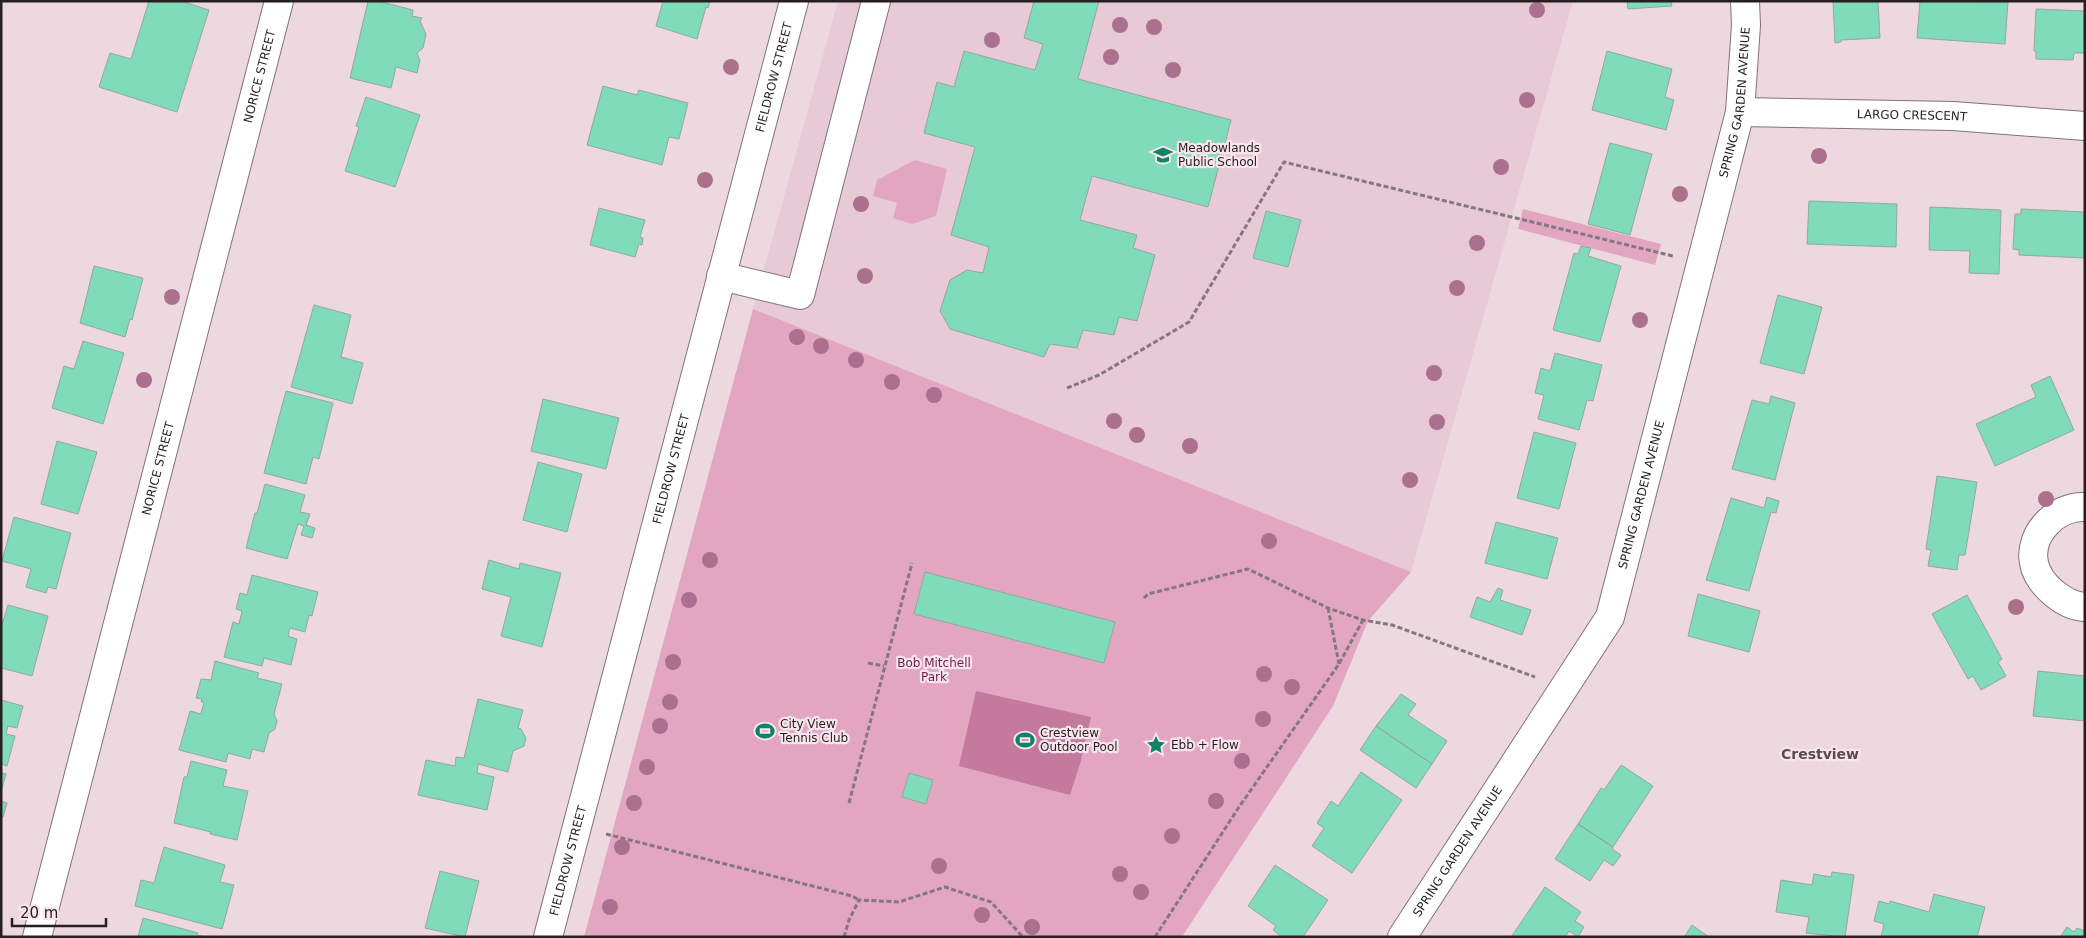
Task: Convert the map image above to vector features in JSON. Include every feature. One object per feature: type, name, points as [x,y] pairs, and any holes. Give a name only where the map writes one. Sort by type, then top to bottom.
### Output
[{"type":"street","name":"NORICE STREET","points":[[36,937],[279,1]]},
{"type":"street","name":"FIELDROW STREET","points":[[548,937],[794,1]]},
{"type":"street","points":[[722,276],[800,295],[876,1]]},
{"type":"street","name":"SPRING GARDEN AVENUE","points":[[1402,937],[1610,617],[1740,112],[1746,1]]},
{"type":"street","name":"LARGO CRESCENT","points":[[1740,112],[1953,116],[2085,126]]},
{"type":"street","points":[[2085,507],[2063,509],[2048,521],[2036,541],[2034,563],[2044,584],[2061,598],[2085,607]]},
{"type":"path","points":[[1067,388],[1099,375],[1189,322],[1284,162],[1700,263]]},
{"type":"path","points":[[849,803],[912,563]]},
{"type":"path","points":[[1144,598],[1148,594],[1248,569],[1328,608],[1363,620],[1392,625],[1564,688]]},
{"type":"path","points":[[1328,608],[1339,664]]},
{"type":"path","points":[[1155,937],[1239,807],[1339,664],[1363,620]]},
{"type":"path","points":[[868,663],[884,666]]},
{"type":"path","points":[[577,827],[852,896],[859,900],[899,902],[945,887],[991,902],[1023,937]]},
{"type":"path","points":[[844,937],[848,920],[859,900]]},
{"type":"shaded area","name":"Meadowlands Public School","points":[[838,1],[1573,1],[1411,572],[753,309]]},
{"type":"shaded area","name":"Crestview Outdoor Pool","points":[[976,691],[1091,717],[1080,764],[1070,795],[959,766]]},
{"type":"green space","points":[[915,160],[947,169],[936,216],[912,224],[893,218],[897,203],[873,196],[877,180]]},
{"type":"green space","points":[[1523,209],[1661,244],[1655,265],[1518,229]]},
{"type":"green space","name":"Bob Mitchell Park","points":[[753,309],[1411,572],[1368,621],[1333,706],[1182,937],[584,937]]},
{"type":"building","points":[[149,1],[181,1],[209,10],[177,112],[99,87],[110,53],[131,59]]},
{"type":"building","points":[[368,1],[378,1],[413,10],[412,16],[422,18],[420,21],[426,34],[423,48],[417,53],[420,60],[417,73],[396,67],[391,88],[350,78]]},
{"type":"building","points":[[663,1],[710,1],[708,8],[706,7],[697,39],[656,26]]},
{"type":"building","points":[[1034,1],[1099,1],[1078,79],[1231,120],[1208,207],[1092,176],[1080,220],[1137,235],[1133,248],[1155,255],[1137,321],[1119,317],[1114,335],[1083,330],[1077,348],[1050,344],[1044,357],[950,329],[940,311],[950,280],[967,270],[983,273],[989,247],[951,235],[975,147],[924,133],[937,82],[954,87],[964,51],[1035,70],[1043,44],[1024,38]]},
{"type":"building","points":[[1627,1],[1671,1],[1672,6],[1628,9]]},
{"type":"building","points":[[1833,1],[1878,1],[1880,38],[1841,40],[1841,42],[1835,43]]},
{"type":"building","points":[[1920,1],[2008,2],[2005,44],[1917,38]]},
{"type":"building","points":[[2036,9],[2085,11],[2085,53],[2074,53],[2073,60],[2036,59],[2036,51],[2034,51]]},
{"type":"building","points":[[1607,51],[1672,69],[1665,97],[1674,100],[1666,130],[1592,110]]},
{"type":"building","points":[[603,86],[637,95],[639,90],[688,103],[679,139],[669,137],[662,165],[587,145]]},
{"type":"building","points":[[366,97],[420,115],[395,187],[345,171],[359,127],[356,126]]},
{"type":"building","points":[[1610,143],[1652,154],[1630,235],[1588,224]]},
{"type":"building","points":[[1809,201],[1897,204],[1896,247],[1807,244]]},
{"type":"building","points":[[1930,207],[2001,210],[1999,274],[1969,273],[1970,251],[1929,250]]},
{"type":"building","points":[[599,208],[645,220],[640,237],[643,238],[642,245],[639,244],[635,257],[590,245]]},
{"type":"building","points":[[2021,209],[2085,212],[2085,258],[2019,255],[2019,250],[2013,249],[2015,214],[2021,214]]},
{"type":"building","points":[[1266,211],[1301,220],[1288,267],[1253,258]]},
{"type":"building","points":[[1581,246],[1591,248],[1588,256],[1621,266],[1600,342],[1553,330],[1574,253],[1578,254]]},
{"type":"building","points":[[94,266],[143,278],[132,320],[130,319],[125,337],[80,323]]},
{"type":"building","points":[[1778,295],[1822,307],[1804,374],[1760,363]]},
{"type":"building","points":[[314,305],[351,315],[341,357],[363,363],[352,404],[291,387]]},
{"type":"building","points":[[83,341],[124,353],[103,424],[52,408],[64,366],[74,369]]},
{"type":"building","points":[[1555,353],[1602,365],[1593,401],[1587,400],[1579,430],[1538,419],[1544,395],[1535,393],[1541,368],[1550,371]]},
{"type":"building","points":[[2050,376],[2074,430],[1995,466],[1976,424],[2036,397],[2031,385]]},
{"type":"building","points":[[286,391],[333,403],[319,459],[313,457],[306,484],[264,473]]},
{"type":"building","points":[[1771,396],[1795,403],[1775,480],[1732,469],[1752,400],[1769,404]]},
{"type":"building","points":[[543,399],[619,418],[606,469],[531,451]]},
{"type":"building","points":[[1534,432],[1576,443],[1559,509],[1517,498]]},
{"type":"building","points":[[57,441],[97,452],[78,514],[41,504]]},
{"type":"building","points":[[538,462],[582,474],[567,532],[523,520]]},
{"type":"building","points":[[1937,476],[1977,482],[1965,555],[1959,555],[1957,570],[1928,566],[1931,550],[1926,549]]},
{"type":"building","points":[[265,484],[305,495],[300,512],[310,514],[306,525],[315,528],[312,538],[301,535],[304,526],[298,524],[287,559],[246,548]]},
{"type":"building","points":[[1767,497],[1779,501],[1776,513],[1771,512],[1749,591],[1706,580],[1731,498],[1764,508]]},
{"type":"building","points":[[14,517],[71,533],[56,589],[48,587],[46,593],[26,587],[31,569],[2,561]]},
{"type":"building","points":[[1496,522],[1558,538],[1547,579],[1485,563]]},
{"type":"building","points":[[489,560],[519,569],[520,563],[561,573],[542,647],[501,636],[511,597],[482,589]]},
{"type":"building","points":[[925,572],[1115,622],[1104,663],[914,614]]},
{"type":"building","points":[[252,575],[318,592],[312,616],[309,615],[305,632],[290,628],[288,636],[297,639],[291,665],[264,658],[262,666],[224,657],[233,622],[239,624],[242,611],[236,609],[240,593],[247,595]]},
{"type":"building","points":[[1498,588],[1503,590],[1500,600],[1531,610],[1522,635],[1470,617],[1477,597],[1490,602]]},
{"type":"building","points":[[1698,594],[1760,611],[1749,652],[1688,636]]},
{"type":"building","points":[[1967,595],[2002,659],[1998,662],[2006,676],[1981,690],[1973,676],[1968,679],[1932,614]]},
{"type":"building","points":[[8,605],[48,616],[32,676],[1,668],[1,628]]},
{"type":"building","points":[[215,661],[259,673],[257,678],[282,684],[274,714],[277,721],[275,729],[269,733],[264,752],[252,749],[250,759],[228,753],[226,762],[179,750],[190,711],[201,714],[204,702],[201,702],[202,699],[196,698],[201,679],[211,680]]},
{"type":"building","points":[[2038,671],[2085,676],[2085,721],[2033,716]]},
{"type":"building","points":[[1401,694],[1416,704],[1408,715],[1447,741],[1432,764],[1376,726]]},
{"type":"building","points":[[478,699],[523,710],[518,728],[521,729],[526,738],[524,746],[513,751],[508,772],[478,764],[477,773],[494,777],[487,810],[418,795],[426,760],[455,766],[456,757],[464,758]]},
{"type":"building","points":[[1,700],[23,706],[17,728],[8,726],[6,734],[15,736],[7,766],[1,764]]},
{"type":"building","points":[[1376,726],[1432,764],[1416,788],[1360,750]]},
{"type":"building","points":[[191,761],[227,770],[223,786],[248,791],[237,840],[174,823],[184,777],[187,777]]},
{"type":"building","points":[[1621,765],[1653,786],[1613,847],[1578,824],[1601,788],[1604,790]]},
{"type":"building","points":[[1361,772],[1402,800],[1352,873],[1312,846],[1324,828],[1317,823],[1331,801],[1338,806]]},
{"type":"building","points":[[1,773],[6,774],[1,792]]},
{"type":"building","points":[[909,773],[933,780],[926,804],[902,797]]},
{"type":"building","points":[[1,801],[7,803],[3,817],[1,816]]},
{"type":"building","points":[[1578,824],[1613,847],[1612,849],[1621,855],[1613,866],[1604,860],[1590,881],[1555,859]]},
{"type":"building","points":[[164,847],[225,865],[220,882],[234,885],[222,929],[135,906],[141,880],[154,883]]},
{"type":"building","points":[[1275,865],[1328,900],[1303,937],[1282,937],[1273,930],[1276,926],[1248,906]]},
{"type":"building","points":[[440,871],[479,881],[465,937],[425,928]]},
{"type":"building","points":[[1832,872],[1854,875],[1845,937],[1806,933],[1809,917],[1776,912],[1781,880],[1812,885],[1814,874],[1831,877]]},
{"type":"building","points":[[1545,887],[1581,912],[1575,921],[1584,927],[1578,937],[1569,931],[1565,937],[1511,937]]},
{"type":"building","points":[[1934,894],[1985,907],[1977,937],[1881,937],[1884,924],[1874,921],[1879,901],[1889,904],[1890,901],[1929,912]]},
{"type":"building","points":[[143,918],[198,933],[197,935],[205,937],[138,937]]},
{"type":"building","points":[[1692,925],[1709,937],[1684,937]]},
{"type":"building","points":[[2067,927],[2074,932],[2077,928],[2085,931],[2085,937],[2060,937]]},
{"type":"place","name":"Meadowlands Public School","points":[[1163,155]]},
{"type":"place","name":"City View Tennis Club","points":[[765,731]]},
{"type":"place","name":"Crestview Outdoor Pool","points":[[1025,740]]},
{"type":"place","name":"Ebb + Flow","points":[[1156,745]]},
{"type":"district","name":"Crestview","points":[[1820,754]]}]
